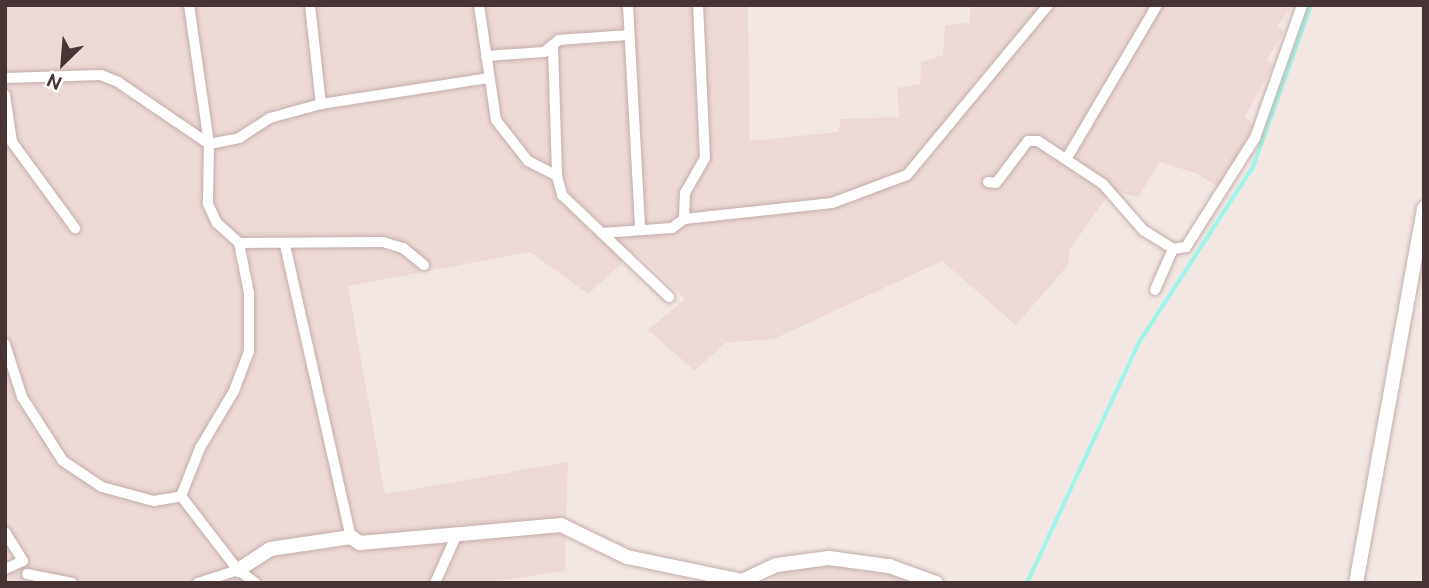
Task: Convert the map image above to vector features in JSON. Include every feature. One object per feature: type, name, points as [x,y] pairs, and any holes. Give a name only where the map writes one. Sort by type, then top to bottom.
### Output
[{"type":"street","points":[[181,496],[200,448],[234,391],[249,351],[249,293],[239,243],[217,223],[208,204],[209,144],[189,5]]},
{"type":"street","points":[[310,5],[321,104]]},
{"type":"street","points":[[479,5],[496,120],[528,161],[557,176]]},
{"type":"street","points":[[628,5],[640,228]]},
{"type":"street","points":[[684,219],[685,193],[705,158],[698,5]]},
{"type":"street","points":[[603,233],[640,228],[671,229],[684,219],[832,203],[906,175],[1048,5]]},
{"type":"street","points":[[1067,158],[1157,5]]},
{"type":"street","points":[[988,182],[996,183],[1028,141],[1038,141],[1103,184],[1143,230],[1173,249],[1186,247],[1255,138],[1302,5]]},
{"type":"street","points":[[486,55],[544,52],[559,40],[629,35]]},
{"type":"street","points":[[553,46],[557,176],[562,195],[669,297]]},
{"type":"street","points":[[5,78],[101,75],[118,82],[209,144],[239,138],[270,118],[321,104],[488,78]]},
{"type":"street","points":[[5,95],[12,142],[75,228]]},
{"type":"street","points":[[1356,583],[1424,208]]},
{"type":"street","points":[[239,243],[285,245],[383,242],[403,248],[424,265]]},
{"type":"street","points":[[285,245],[351,537]]},
{"type":"street","points":[[1155,290],[1173,249]]},
{"type":"street","points":[[5,344],[22,397],[63,461],[102,487],[154,501],[181,496]]},
{"type":"street","points":[[181,496],[237,570],[256,583]]},
{"type":"street","points":[[198,583],[237,570],[270,548],[351,537],[360,543],[561,525],[627,557],[742,582],[799,559],[829,558],[936,583]]},
{"type":"street","points":[[5,532],[23,561],[5,569]]},
{"type":"street","points":[[435,583],[457,534]]},
{"type":"street","points":[[27,574],[72,583]]},
{"type":"shaded area","points":[[5,5],[748,5],[750,141],[838,132],[841,119],[899,117],[897,88],[920,84],[921,62],[943,55],[945,25],[970,23],[970,5],[1293,5],[1278,25],[1284,33],[1267,59],[1273,66],[1245,116],[1255,129],[1219,188],[1198,174],[1160,162],[1138,197],[1111,191],[1070,249],[1068,265],[1016,325],[942,261],[774,339],[725,343],[695,371],[648,330],[685,299],[635,252],[588,294],[530,252],[348,286],[385,494],[568,462],[565,571],[484,583],[5,583]]},
{"type":"shaded area","points":[[815,563],[912,578],[922,583],[770,583],[776,573]]},
{"type":"waterway","points":[[1027,583],[1140,341],[1253,167],[1311,5]]}]
